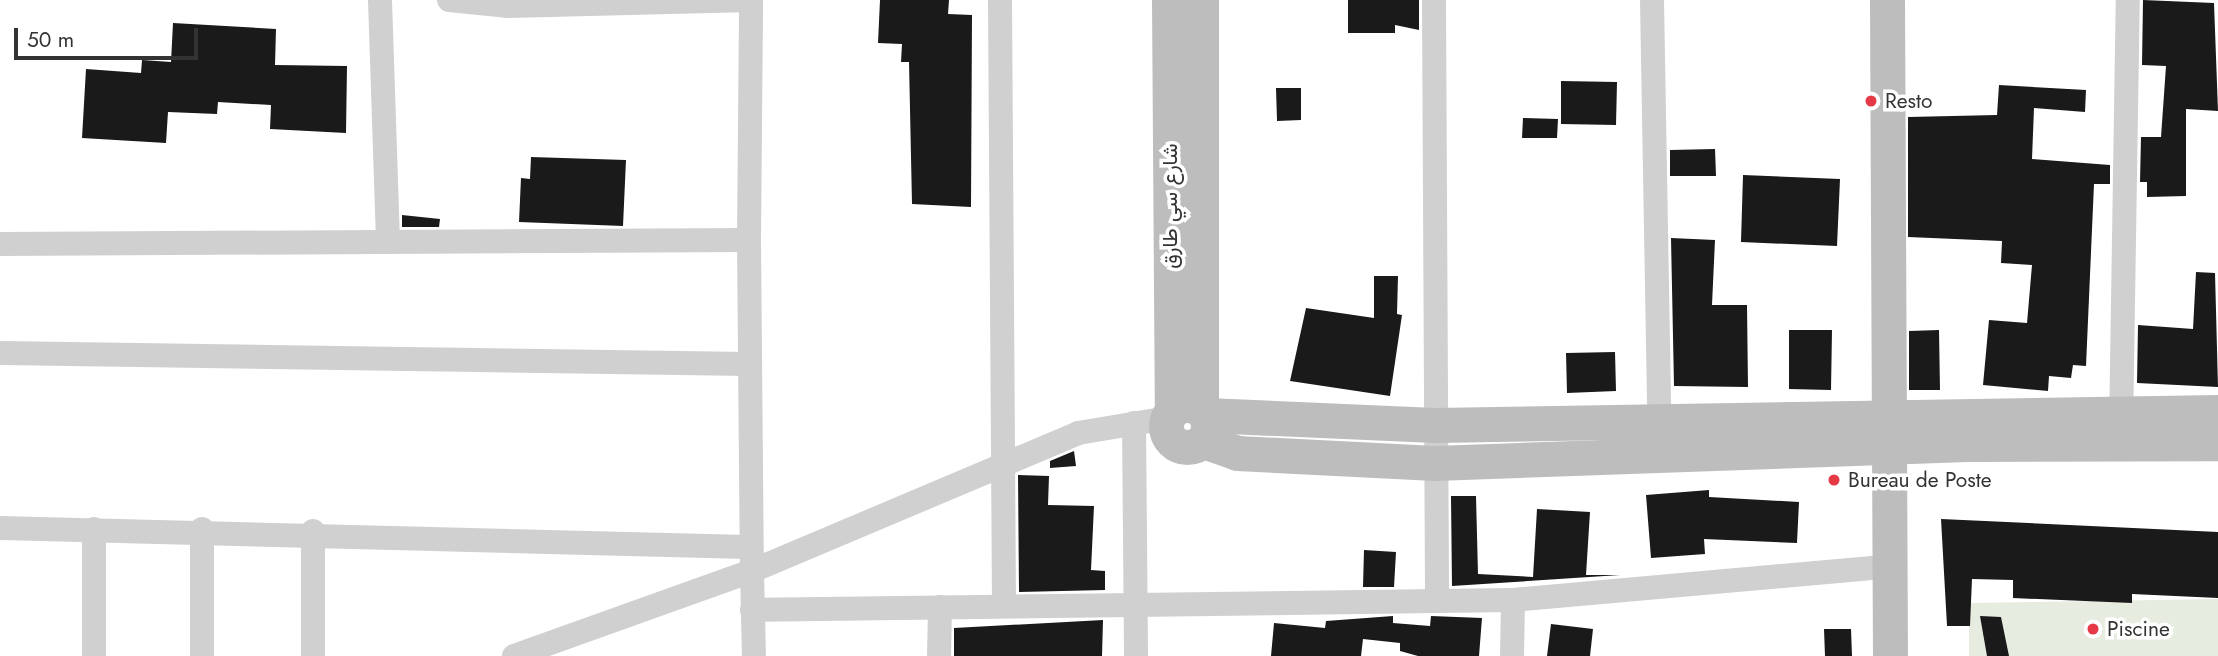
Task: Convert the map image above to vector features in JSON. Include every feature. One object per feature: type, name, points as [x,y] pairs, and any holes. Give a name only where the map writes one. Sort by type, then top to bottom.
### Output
[{"type":"street","points":[[380,0],[388,239]]},
{"type":"street","points":[[449,0],[509,3],[751,0],[748,364],[754,656]]},
{"type":"street","points":[[1000,0],[1004,606]]},
{"type":"street","name":"شارع سي طارق","points":[[1169,0],[1181,420]]},
{"type":"street","name":"شارع سي طارق","points":[[1181,420],[1201,0]]},
{"type":"street","points":[[1434,0],[1437,601]]},
{"type":"street","points":[[1652,0],[1660,437]]},
{"type":"street","points":[[1887,0],[1890,656]]},
{"type":"street","points":[[2121,429],[2128,0]]},
{"type":"street","points":[[0,244],[388,239],[748,240]]},
{"type":"street","points":[[0,353],[748,364]]},
{"type":"street","points":[[514,656],[750,559],[1002,465],[1078,433],[1181,420],[1435,425],[1660,437],[2121,429],[2218,412]]},
{"type":"street","points":[[1181,420],[1237,453],[1435,463],[1660,437]]},
{"type":"street","points":[[1136,656],[1137,605],[1181,420]]},
{"type":"street","points":[[2121,429],[2218,443]]},
{"type":"street","points":[[0,528],[313,531],[750,559]]},
{"type":"street","points":[[94,529],[94,656]]},
{"type":"street","points":[[202,529],[202,656]]},
{"type":"street","points":[[313,531],[313,656]]},
{"type":"street","points":[[752,610],[1513,600],[1891,566]]},
{"type":"street","points":[[1512,656],[1513,600]]},
{"type":"street","points":[[939,656],[940,607]]},
{"type":"shaded area","name":"Piscine","points":[[2218,599],[2218,656],[1969,656],[1969,603]]},
{"type":"building","points":[[880,0],[949,0],[948,14],[972,15],[971,207],[912,204],[909,62],[901,62],[902,44],[878,43]]},
{"type":"building","points":[[1348,0],[1419,0],[1419,30],[1395,25],[1395,33],[1348,33]]},
{"type":"building","points":[[2143,0],[2214,3],[2218,111],[2186,109],[2186,196],[2147,197],[2147,182],[2140,182],[2141,137],[2161,137],[2166,66],[2142,65]]},
{"type":"building","points":[[173,23],[276,29],[275,65],[347,66],[346,133],[270,129],[271,105],[218,102],[217,114],[168,112],[166,143],[82,138],[86,69],[141,73],[142,60],[171,62]]},
{"type":"building","points":[[1561,81],[1617,82],[1616,125],[1561,124]]},
{"type":"building","points":[[1999,85],[2086,90],[2085,112],[2034,108],[2032,159],[2110,165],[2110,184],[2094,184],[2086,366],[2073,365],[2071,378],[2049,376],[2048,391],[1983,385],[1989,320],[2027,323],[2032,265],[2001,263],[2002,241],[1908,237],[1908,117],[1997,115]]},
{"type":"building","points":[[1276,88],[1301,88],[1301,120],[1277,121]]},
{"type":"building","points":[[1523,118],[1558,119],[1557,138],[1522,138]]},
{"type":"building","points":[[1715,149],[1716,176],[1670,176],[1670,150]]},
{"type":"building","points":[[531,157],[626,160],[623,226],[519,222],[521,178],[530,179]]},
{"type":"building","points":[[1743,175],[1840,179],[1837,246],[1741,242]]},
{"type":"building","points":[[402,215],[440,219],[439,227],[402,227]]},
{"type":"building","points":[[1671,238],[1715,240],[1712,305],[1747,305],[1748,387],[1674,386]]},
{"type":"building","points":[[2196,272],[2215,273],[2218,387],[2137,383],[2138,325],[2193,329]]},
{"type":"building","points":[[1374,276],[1398,276],[1397,314],[1402,315],[1390,396],[1290,381],[1306,308],[1374,318]]},
{"type":"building","points":[[1789,330],[1832,330],[1831,390],[1789,389]]},
{"type":"building","points":[[1939,330],[1940,390],[1909,390],[1909,331]]},
{"type":"building","points":[[1615,352],[1616,391],[1567,393],[1566,353]]},
{"type":"building","points":[[1074,451],[1076,466],[1050,468],[1050,461]]},
{"type":"building","points":[[1018,475],[1049,476],[1048,505],[1094,506],[1091,570],[1105,571],[1105,590],[1019,592]]},
{"type":"building","points":[[1709,490],[1709,497],[1799,502],[1797,543],[1704,539],[1705,554],[1651,558],[1646,495]]},
{"type":"building","points":[[1451,496],[1476,496],[1478,574],[1533,577],[1537,509],[1590,512],[1586,575],[1620,575],[1452,586]]},
{"type":"building","points":[[1941,519],[2218,532],[2218,598],[2132,594],[2132,603],[2013,598],[2013,580],[1972,579],[1970,626],[1947,626]]},
{"type":"building","points":[[1364,550],[1396,552],[1394,587],[1363,587]]},
{"type":"building","points":[[1393,616],[1393,623],[1430,626],[1431,616],[1482,618],[1479,656],[1418,656],[1400,651],[1400,643],[1363,639],[1361,656],[1271,656],[1274,623],[1325,628],[1326,621]]},
{"type":"building","points":[[1980,616],[2001,617],[2009,656],[1987,656]]},
{"type":"building","points":[[1103,620],[1102,656],[954,656],[954,628]]},
{"type":"building","points":[[1551,624],[1593,629],[1590,656],[1547,656]]},
{"type":"building","points":[[1824,629],[1851,629],[1852,656],[1825,656]]},
{"type":"place","name":"Resto","points":[[1871,101]]},
{"type":"place","name":"Bureau de Poste","points":[[1834,480]]},
{"type":"place","name":"Piscine","points":[[2093,629]]}]
